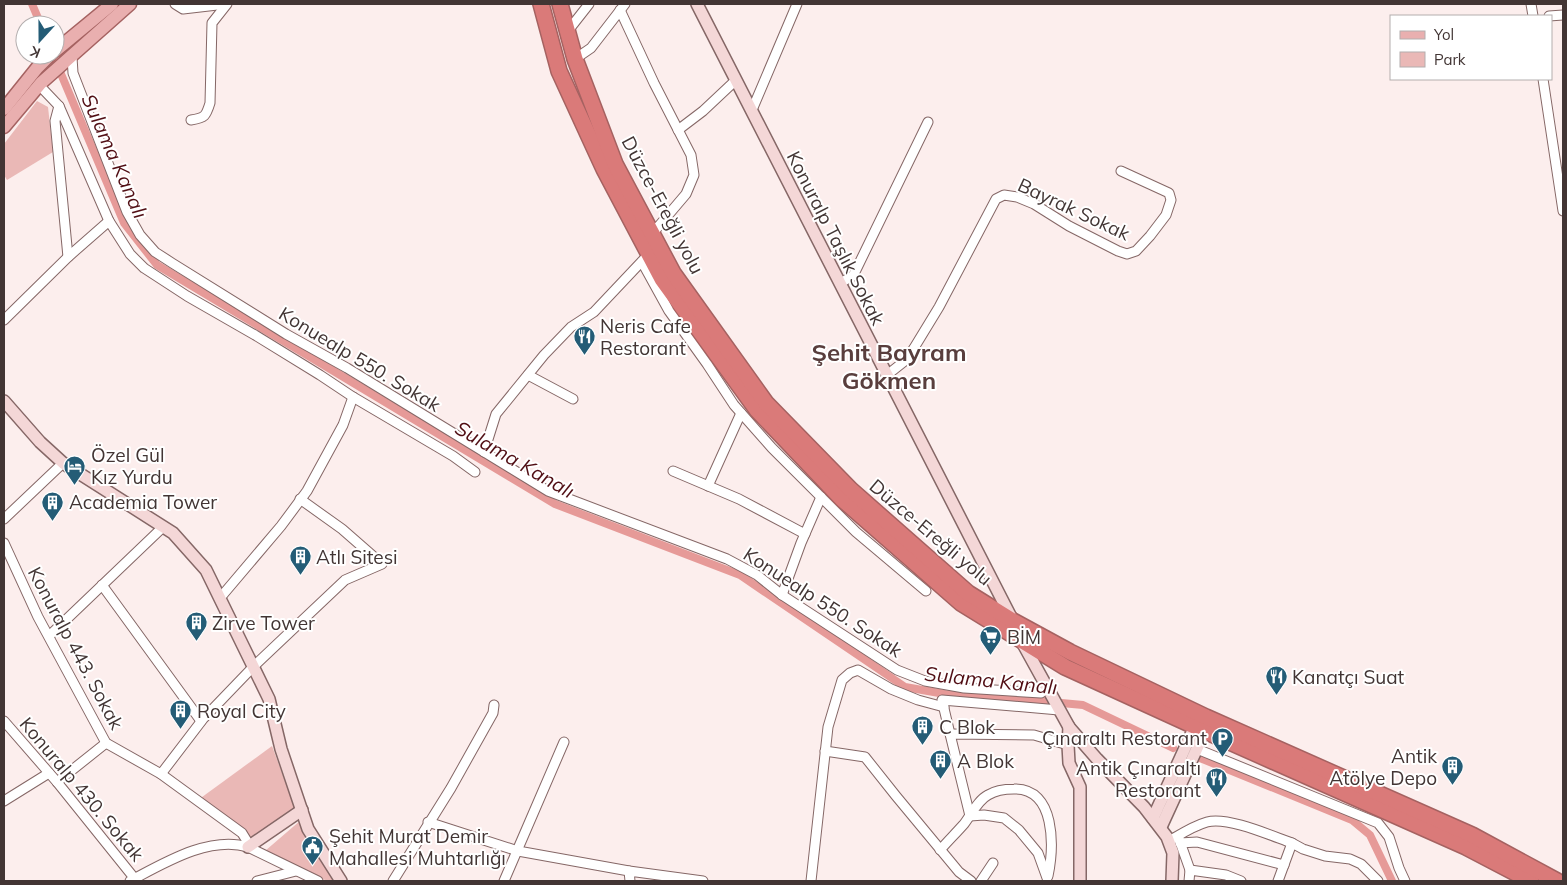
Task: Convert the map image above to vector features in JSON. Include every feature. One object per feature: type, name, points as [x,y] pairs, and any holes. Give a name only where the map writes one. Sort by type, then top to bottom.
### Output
[{"type":"highway","name":"Düzce-Ereğli yolu","points":[[541,4],[559,71],[646,258],[757,410],[776,431],[842,499],[961,603],[1065,667],[1472,836],[1557,881]]},
{"type":"highway","name":"Düzce-Ereğli yolu","points":[[560,4],[574,59],[615,164],[673,273],[766,403],[858,497],[968,593],[1013,621],[1202,725],[1466,846],[1531,881]]},
{"type":"main road","points":[[65,42],[112,4]]},
{"type":"main road","points":[[4,127],[40,84],[130,4]]},
{"type":"main road","points":[[4,109],[40,65]]},
{"type":"street","points":[[175,4],[183,9],[227,4]]},
{"type":"street","points":[[191,120],[201,118],[206,114],[210,103],[212,23],[227,4]]},
{"type":"street","points":[[567,32],[590,4]]},
{"type":"street","name":"Konuralp Taşlık Sokak","points":[[697,4],[1013,621]]},
{"type":"street","points":[[752,110],[797,4]]},
{"type":"street","points":[[574,59],[591,48],[622,7],[691,155],[694,175],[686,194],[652,234]]},
{"type":"street","name":"Konuealp 550. Sokak","points":[[69,57],[72,57],[73,73],[127,212],[140,235],[155,252],[214,290],[355,373],[548,491],[727,559],[757,575],[782,595],[896,670],[925,681],[964,688],[1041,693],[1048,689]]},
{"type":"street","points":[[678,130],[703,111],[736,80]]},
{"type":"street","points":[[1543,80],[1563,212]]},
{"type":"street","points":[[40,84],[59,106],[109,221],[130,254],[144,268],[353,397],[453,456],[475,472]]},
{"type":"street","points":[[59,106],[55,120],[68,257]]},
{"type":"street","points":[[840,283],[853,276],[928,122]]},
{"type":"street","name":"Bayrak Sokak","points":[[887,375],[906,360],[914,348],[939,307],[996,199],[1004,195],[1018,197],[1034,204],[1069,226],[1118,251],[1127,254],[1136,251],[1166,215],[1171,200],[1169,193],[1121,171]]},
{"type":"street","points":[[4,320],[68,257],[109,221]]},
{"type":"street","points":[[484,452],[496,414],[558,339],[571,327],[594,312],[646,258],[668,312],[741,413],[772,448],[856,532],[926,591]]},
{"type":"street","points":[[528,375],[573,399]]},
{"type":"street","points":[[220,598],[307,491],[342,425],[353,397]]},
{"type":"street","points":[[4,401],[40,442],[63,463],[173,533],[206,570],[269,699],[281,749],[308,829],[341,881]]},
{"type":"street","points":[[708,486],[741,413]]},
{"type":"street","points":[[4,519],[63,463]]},
{"type":"street","points":[[673,471],[739,499],[805,534]]},
{"type":"street","points":[[782,595],[821,497]]},
{"type":"street","points":[[161,774],[201,721],[254,667],[345,580],[382,564],[342,529],[300,499]]},
{"type":"street","points":[[49,636],[163,527]]},
{"type":"street","name":"Konuralp 443. Sokak","points":[[4,544],[49,636],[106,743],[161,774],[242,833],[249,846]]},
{"type":"street","points":[[102,585],[201,721]]},
{"type":"street","points":[[1021,640],[1069,727],[1097,760],[1176,840],[1190,870],[1189,881]]},
{"type":"street","points":[[811,881],[828,728],[842,680],[850,673],[858,670],[891,689],[918,700],[944,707]]},
{"type":"street","points":[[970,816],[942,700],[1059,710]]},
{"type":"street","points":[[392,881],[451,788],[493,713],[494,704]]},
{"type":"street","name":"Konuralp 430. Sokak","points":[[4,721],[57,782],[132,880]]},
{"type":"street","points":[[1157,822],[1197,749],[1202,725]]},
{"type":"street","points":[[1157,822],[1202,725]]},
{"type":"street","points":[[1069,727],[1069,763],[1080,787],[1080,881]]},
{"type":"street","points":[[950,734],[1034,735],[1068,745]]},
{"type":"street","points":[[504,881],[564,742]]},
{"type":"street","points":[[57,782],[106,743]]},
{"type":"street","points":[[1197,749],[1378,823],[1388,837],[1399,868],[1406,881]]},
{"type":"street","points":[[825,751],[865,757],[940,850],[959,872],[971,881]]},
{"type":"street","points":[[4,801],[49,773]]},
{"type":"street","points":[[940,850],[987,795],[1002,789],[1021,789],[1039,798],[1046,812],[1051,835],[1047,880]]},
{"type":"street","points":[[249,846],[302,810]]},
{"type":"street","points":[[970,816],[984,815],[1004,818],[1019,830],[1038,853],[1047,880]]},
{"type":"street","points":[[1172,881],[1173,853],[1176,840],[1191,828],[1209,821],[1235,823],[1326,856],[1350,859],[1361,864],[1378,881]]},
{"type":"street","points":[[428,822],[518,851],[629,871],[703,881]]},
{"type":"street","points":[[1176,840],[1197,842],[1284,865]]},
{"type":"street","points":[[132,880],[183,854],[220,843],[237,843],[249,846],[296,872],[318,881]]},
{"type":"street","points":[[1278,881],[1292,843]]},
{"type":"street","points":[[981,881],[993,863]]},
{"type":"street","points":[[1190,870],[1226,876],[1241,881]]},
{"type":"street","points":[[629,871],[630,881]]},
{"type":"street","points":[[257,881],[296,872]]},
{"type":"green space","points":[[37,101],[48,107],[53,152],[7,180],[4,175],[4,144]]},
{"type":"green space","points":[[272,746],[295,808],[251,838],[198,800]]},
{"type":"green space","points":[[301,820],[334,881],[317,878],[265,851]]},
{"type":"waterway","name":"Sulama Kanalı","points":[[32,4],[37,15]]},
{"type":"waterway","name":"Sulama Kanalı","points":[[57,65],[124,223],[157,265],[555,504],[740,575],[905,687],[945,694],[1083,705],[1173,748]]},
{"type":"waterway","points":[[1200,758],[1352,820],[1370,835],[1392,881]]},
{"type":"place","name":"Neris Cafe Restorant","points":[[584,356]]},
{"type":"place","name":"Özel Gül Kız Yurdu","points":[[75,485]]},
{"type":"place","name":"Academia Tower","points":[[53,521]]},
{"type":"place","name":"Atlı Sitesi","points":[[300,576]]},
{"type":"place","name":"Zirve Tower","points":[[196,642]]},
{"type":"place","name":"BİM","points":[[991,656]]},
{"type":"place","name":"Kanatçı Suat","points":[[1276,696]]},
{"type":"place","name":"Royal City","points":[[181,730]]},
{"type":"place","name":"C Blok","points":[[923,746]]},
{"type":"place","name":"Çınaraltı Restorant","points":[[1223,757]]},
{"type":"place","name":"A Blok","points":[[941,780]]},
{"type":"place","name":"Antik Atölye Depo","points":[[1453,786]]},
{"type":"place","name":"Antik Çınaraltı Restorant","points":[[1217,798]]},
{"type":"place","name":"Şehit Murat Demir Mahallesi Muhtarlığı","points":[[313,866]]},
{"type":"district","name":"Şehit Bayram Gökmen","points":[[889,366]]}]
